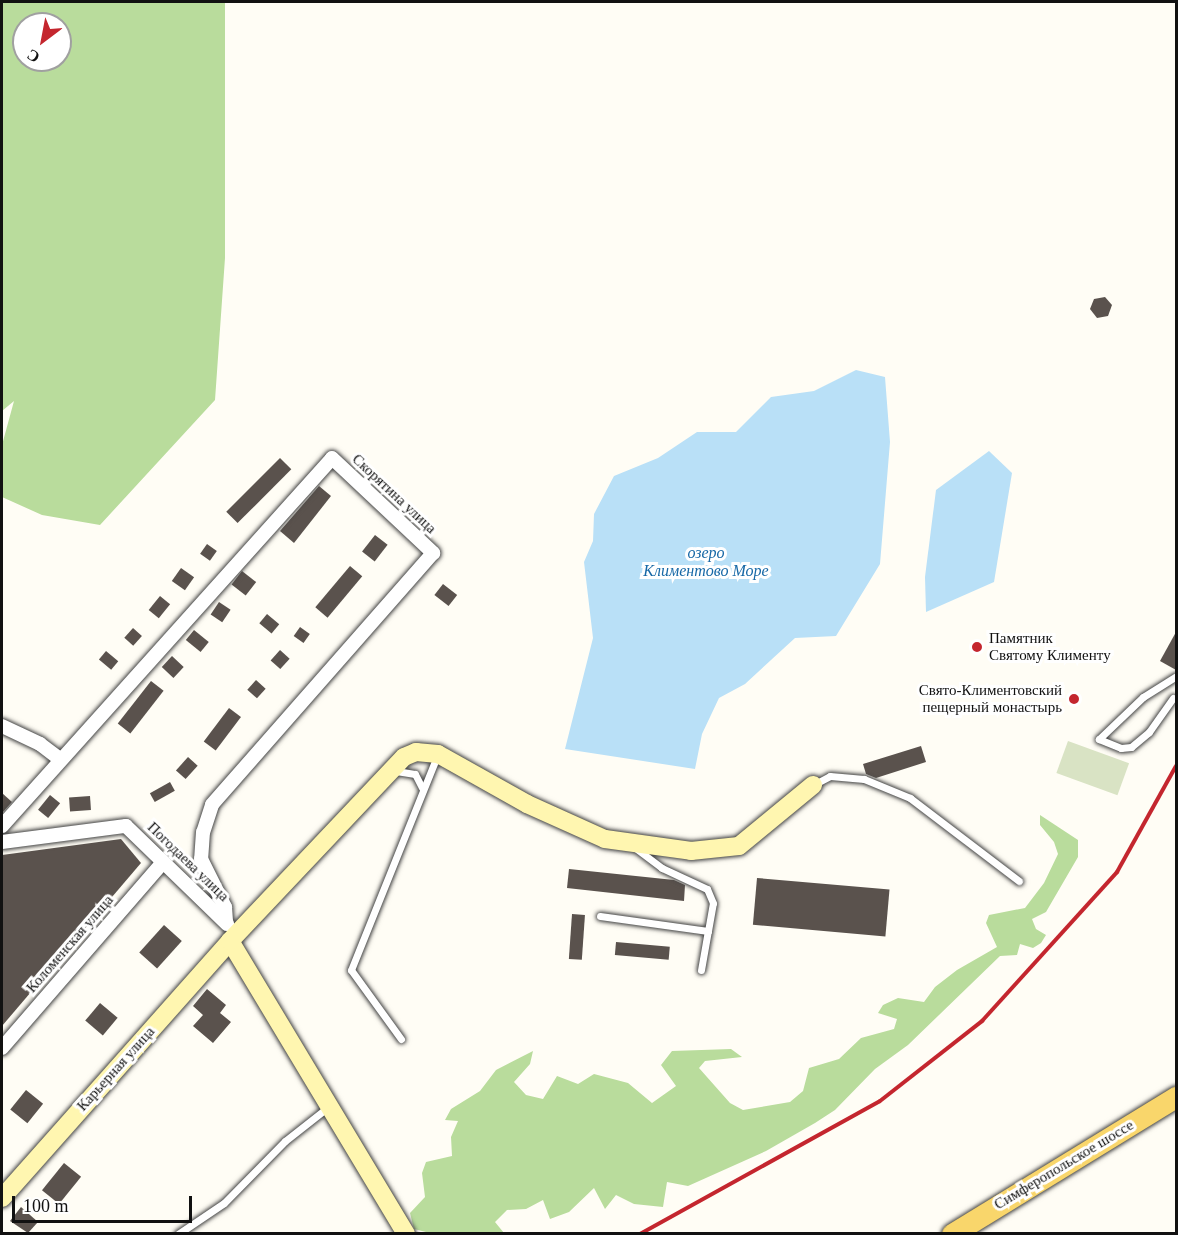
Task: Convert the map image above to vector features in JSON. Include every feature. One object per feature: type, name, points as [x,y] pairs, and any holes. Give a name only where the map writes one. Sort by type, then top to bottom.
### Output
[{"type":"main road","name":"Симферопольское шоссе","points":[[952,1233],[1176,1096]]},
{"type":"street","name":"Скорятина улица","points":[[2,826],[332,458],[433,553],[212,805],[203,832],[201,859],[225,907],[226,922]]},
{"type":"street","points":[[2,726],[40,744],[60,759]]},
{"type":"street","name":"Карьерная улица","points":[[2,1198],[230,941],[387,774],[404,757],[416,752],[438,754]]},
{"type":"street","points":[[438,754],[527,804],[605,839],[691,851],[728,850],[755,836],[813,785]]},
{"type":"street","name":"Погодаева улица","points":[[2,842],[126,826],[226,922],[230,941]]},
{"type":"street","name":"Коломенская улица","points":[[2,1048],[163,862]]},
{"type":"street","points":[[230,941],[406,1233]]},
{"type":"lane","points":[[1173,698],[1149,732],[1131,747],[1121,748],[1099,739],[1143,697],[1176,676]]},
{"type":"lane","points":[[401,1039],[351,969],[385,891],[422,788],[438,754]]},
{"type":"lane","points":[[387,774],[407,771],[415,774],[422,788]]},
{"type":"lane","points":[[813,785],[830,776],[864,779],[910,798],[1019,881]]},
{"type":"lane","points":[[630,843],[662,868],[707,889],[713,903],[701,970]]},
{"type":"lane","points":[[600,916],[708,931]]},
{"type":"lane","points":[[178,1233],[224,1203],[285,1141],[328,1107]]},
{"type":"green space","points":[[2,2],[225,2],[225,258],[215,400],[100,525],[42,515],[2,497],[2,445],[14,401],[2,411]]},
{"type":"green space","points":[[1068,741],[1129,763],[1117,795],[1056,773]]},
{"type":"green space","points":[[1040,815],[1078,840],[1078,857],[1046,912],[1032,919],[1036,929],[1046,935],[1041,943],[1033,948],[1020,944],[1017,955],[1000,956],[908,1045],[875,1069],[835,1110],[766,1151],[688,1186],[667,1182],[663,1207],[634,1204],[616,1195],[605,1209],[594,1188],[569,1212],[550,1219],[543,1200],[526,1209],[507,1210],[495,1222],[504,1233],[430,1233],[414,1229],[410,1213],[425,1197],[422,1173],[426,1162],[452,1156],[451,1137],[458,1121],[445,1120],[451,1109],[480,1091],[496,1070],[533,1051],[530,1064],[514,1082],[526,1095],[543,1099],[557,1076],[578,1084],[594,1074],[628,1083],[652,1103],[676,1086],[661,1065],[672,1051],[731,1049],[742,1057],[705,1061],[699,1068],[730,1103],[743,1110],[790,1102],[803,1091],[809,1068],[839,1059],[861,1038],[894,1029],[897,1019],[878,1013],[883,1005],[898,998],[924,1002],[935,987],[957,970],[997,947],[986,923],[989,915],[1025,908],[1044,883],[1058,854],[1054,842],[1040,825]]},
{"type":"water","name":"озеро Климентово Море","points":[[856,370],[885,377],[890,442],[880,564],[836,636],[795,638],[745,684],[719,698],[702,734],[695,769],[565,749],[593,638],[584,562],[593,541],[594,514],[614,476],[658,458],[697,432],[736,432],[771,397],[814,391]]},
{"type":"water","points":[[989,451],[1012,473],[994,582],[926,612],[925,577],[936,490]]},
{"type":"building","points":[[1105,297],[1112,305],[1108,316],[1097,318],[1090,309],[1094,299]]},
{"type":"building","points":[[280,458],[291,469],[238,523],[226,512]]},
{"type":"building","points":[[319,486],[331,496],[294,543],[280,531]]},
{"type":"building","points":[[375,535],[388,545],[375,561],[362,552]]},
{"type":"building","points":[[207,544],[217,551],[210,561],[200,554]]},
{"type":"building","points":[[350,566],[362,576],[328,618],[315,607]]},
{"type":"building","points":[[181,568],[194,577],[185,590],[172,581]]},
{"type":"building","points":[[242,571],[256,582],[246,595],[232,584]]},
{"type":"building","points":[[443,584],[457,595],[449,606],[434,595]]},
{"type":"building","points":[[160,596],[170,604],[159,618],[149,610]]},
{"type":"building","points":[[219,602],[231,610],[222,622],[211,614]]},
{"type":"building","points":[[267,614],[279,624],[272,633],[259,623]]},
{"type":"building","points":[[300,627],[310,634],[304,643],[294,636]]},
{"type":"building","points":[[133,628],[142,636],[133,646],[124,638]]},
{"type":"building","points":[[194,630],[209,642],[201,652],[186,640]]},
{"type":"building","points":[[1176,632],[1176,670],[1160,661]]},
{"type":"building","points":[[280,650],[290,659],[280,669],[271,660]]},
{"type":"building","points":[[106,651],[118,661],[111,670],[99,659]]},
{"type":"building","points":[[172,656],[184,667],[173,678],[162,667]]},
{"type":"building","points":[[256,680],[266,689],[257,698],[247,690]]},
{"type":"building","points":[[151,681],[164,691],[130,733],[118,724]]},
{"type":"building","points":[[229,708],[241,717],[216,751],[204,742]]},
{"type":"building","points":[[921,746],[926,762],[876,778],[866,774],[863,764]]},
{"type":"building","points":[[188,757],[198,766],[186,779],[176,770]]},
{"type":"building","points":[[170,782],[175,791],[155,802],[150,793]]},
{"type":"building","points":[[2,793],[12,802],[2,813]]},
{"type":"building","points":[[50,795],[60,803],[48,818],[38,810]]},
{"type":"building","points":[[90,796],[91,810],[70,811],[69,797]]},
{"type":"building","points":[[121,839],[141,863],[2,1026],[2,855]]},
{"type":"building","points":[[569,869],[674,880],[685,885],[684,901],[567,888]]},
{"type":"building","points":[[757,878],[889,890],[885,936],[753,925]]},
{"type":"building","points":[[572,914],[585,915],[582,960],[569,959]]},
{"type":"building","points":[[164,925],[182,941],[157,969],[139,952]]},
{"type":"building","points":[[616,942],[670,947],[669,960],[615,955]]},
{"type":"building","points":[[207,989],[226,1005],[220,1013],[231,1022],[213,1043],[193,1026],[203,1015],[193,1006]]},
{"type":"building","points":[[100,1003],[118,1018],[103,1035],[85,1021]]},
{"type":"building","points":[[26,1090],[43,1104],[27,1123],[10,1109]]},
{"type":"building","points":[[64,1163],[81,1177],[59,1204],[42,1190]]},
{"type":"building","points":[[21,1207],[38,1222],[28,1233],[10,1221]]},
{"type":"railway","points":[[640,1234],[880,1101],[982,1021],[1117,872],[1176,766]]},
{"type":"place","name":"Памятник Святому Клименту","points":[[977,647]]},
{"type":"place","name":"Свято-Климентовский пещерный монастырь","points":[[1074,699]]}]
